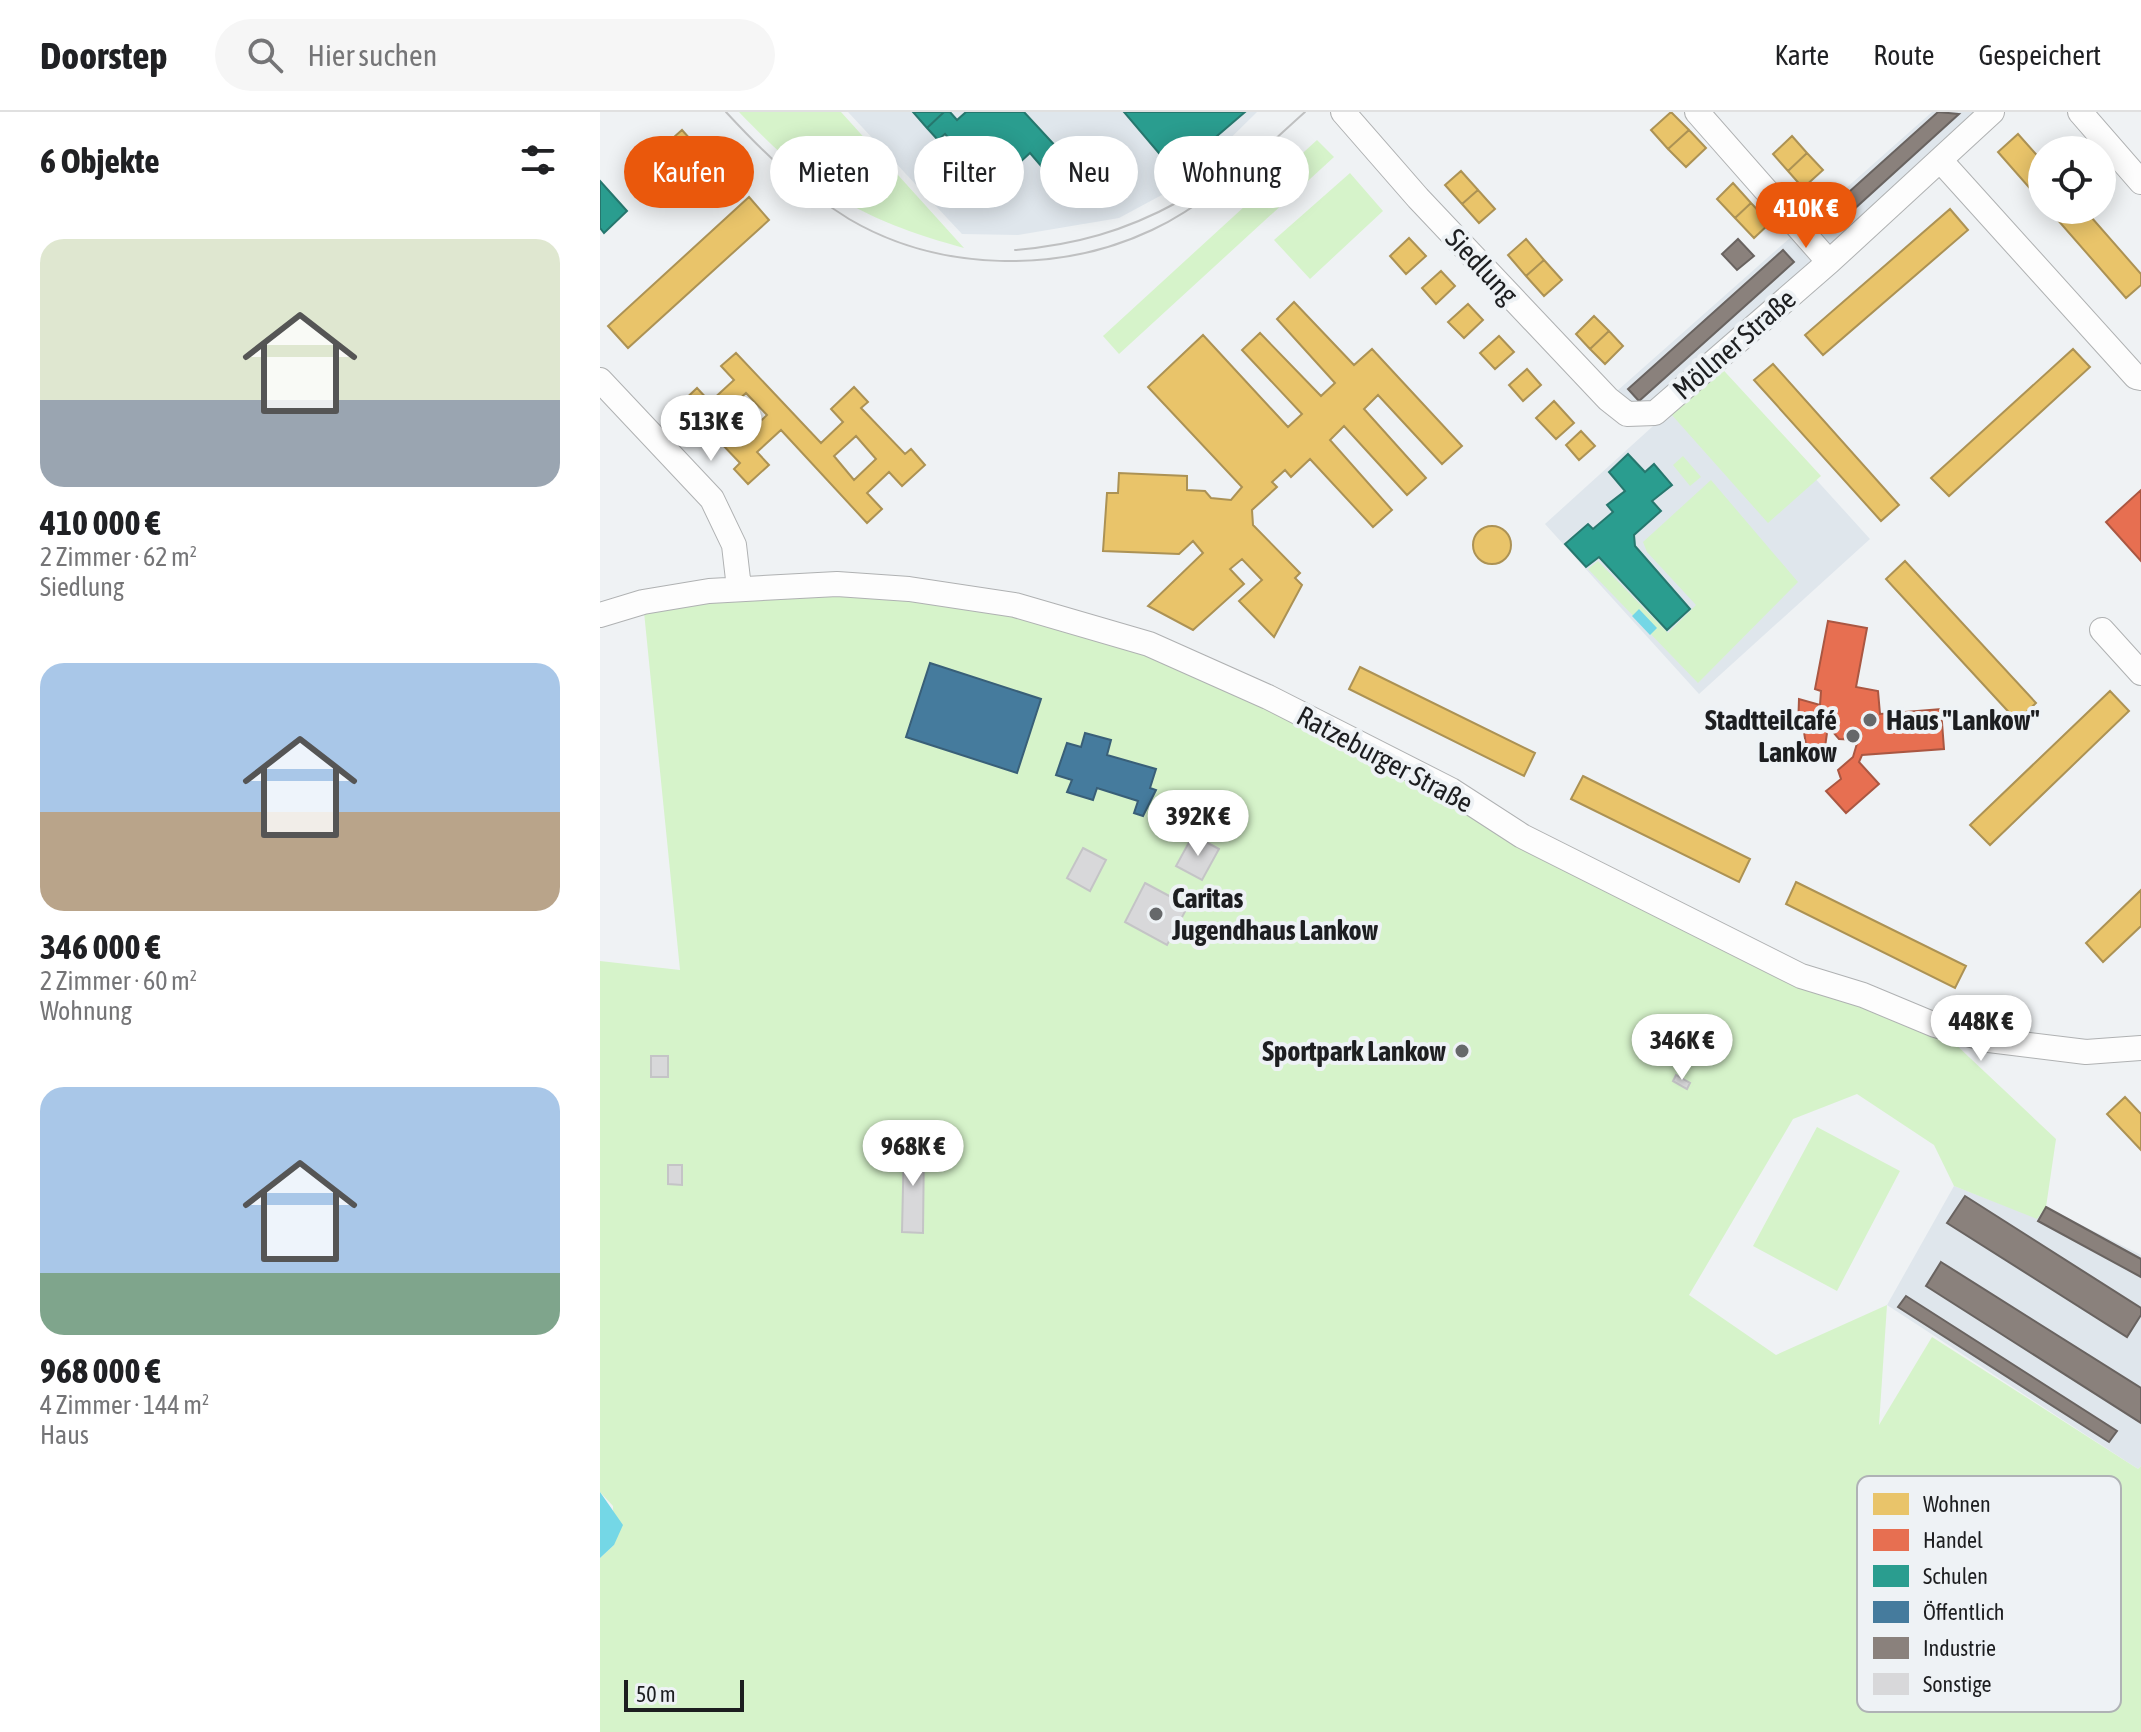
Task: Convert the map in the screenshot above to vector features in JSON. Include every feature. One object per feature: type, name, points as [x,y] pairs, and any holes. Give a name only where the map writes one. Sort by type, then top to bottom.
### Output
[{"type":"street","name":"Siedlung","points":[[1343,112],[1418,198],[1608,399],[1627,414]]},
{"type":"street","points":[[1697,112],[1829,262]]},
{"type":"street","name":"Möllner Straße","points":[[1627,414],[1655,413],[1829,262],[1992,112]]},
{"type":"street","points":[[2080,112],[2141,182]]},
{"type":"street","points":[[1940,160],[2136,377],[2141,378]]},
{"type":"street","points":[[600,380],[712,499],[734,545],[739,588]]},
{"type":"street","name":"Ratzeburger Straße","points":[[600,615],[643,602],[739,588],[837,584],[909,589],[1015,605],[1149,644],[1268,697],[1451,790],[1522,836],[1801,976],[1863,995],[1935,1025],[1989,1040],[2086,1052],[2141,1048]]},
{"type":"street","points":[[2102,630],[2141,673]]},
{"type":"shaded area","points":[[848,112],[1257,112],[1233,136],[1154,136],[1154,199],[1138,208],[1138,136],[1040,136],[1040,208],[1138,208],[1119,218],[1018,235],[962,234],[938,208],[1024,208],[1024,136],[914,136],[914,183],[898,166],[898,136],[870,136]]},
{"type":"shaded area","points":[[1932,112],[1973,112],[1981,121],[1655,413],[1608,399]]},
{"type":"shaded area","points":[[1716,369],[1870,539],[1699,694],[1545,524]]},
{"type":"shaded area","points":[[1954,1186],[2037,1218],[2046,1207],[2141,1255],[2141,1466],[2138,1469],[1887,1305]]},
{"type":"green space","points":[[739,112],[841,112],[863,136],[770,136],[770,143]]},
{"type":"green space","points":[[1317,140],[1334,157],[1309,180],[1309,147]]},
{"type":"green space","points":[[1350,173],[1383,211],[1310,279],[1274,240]]},
{"type":"green space","points":[[898,175],[914,193],[914,208],[928,208],[964,248],[895,226],[858,208],[898,208]]},
{"type":"green space","points":[[1243,208],[1278,208],[1119,354],[1103,336]]},
{"type":"green space","points":[[1715,361],[1821,476],[1768,523],[1663,405]]},
{"type":"green space","points":[[1683,456],[1701,477],[1690,486],[1673,465]]},
{"type":"green space","points":[[1711,480],[1798,582],[1698,683],[1588,569],[1598,561],[1668,633],[1696,605],[1647,552],[1643,542]]},
{"type":"green space","points":[[909,589],[1149,644],[1522,836],[1935,1025],[2056,1139],[2046,1207],[2037,1219],[1954,1186],[1934,1145],[1857,1094],[1793,1119],[1689,1295],[1776,1355],[1887,1305],[1879,1425],[1932,1337],[2138,1469],[2141,1466],[2141,1732],[600,1732],[600,1558],[614,1545],[613,1506],[600,1492],[600,961],[680,970],[643,602]]},
{"type":"green space","points":[[1817,1127],[1900,1171],[1837,1291],[1753,1246]]},
{"type":"water","points":[[1639,609],[1657,628],[1650,635],[1632,616]]},
{"type":"water","points":[[600,1492],[623,1525],[614,1545],[600,1558]]},
{"type":"building: Wohnen","points":[[1671,112],[1689,130],[1668,149],[1651,130]]},
{"type":"building: Wohnen","points":[[1689,130],[1706,148],[1686,167],[1668,149]]},
{"type":"building: Wohnen","points":[[2018,134],[2028,145],[2028,186],[1998,152]]},
{"type":"building: Wohnen","points":[[1792,136],[1807,153],[1788,171],[1773,154]]},
{"type":"building: Wohnen","points":[[1807,153],[1823,170],[1803,188],[1788,171]]},
{"type":"building: Wohnen","points":[[1461,171],[1478,190],[1462,204],[1445,185]]},
{"type":"building: Wohnen","points":[[1733,183],[1751,203],[1735,218],[1717,199]]},
{"type":"building: Wohnen","points":[[1478,190],[1495,209],[1479,223],[1462,204]]},
{"type":"building: Wohnen","points":[[754,203],[769,220],[628,348],[608,326],[737,208],[754,208]]},
{"type":"building: Wohnen","points":[[1751,203],[1770,223],[1754,238],[1735,218]]},
{"type":"building: Wohnen","points":[[1950,209],[1968,230],[1823,355],[1805,335]]},
{"type":"building: Wohnen","points":[[2061,224],[2097,224],[2141,274],[2141,285],[2126,298]]},
{"type":"building: Wohnen","points":[[1409,238],[1426,256],[1406,274],[1390,256]]},
{"type":"building: Wohnen","points":[[1526,239],[1544,260],[1526,276],[1508,255]]},
{"type":"building: Wohnen","points":[[1544,260],[1562,280],[1544,296],[1526,276]]},
{"type":"building: Wohnen","points":[[1441,271],[1455,286],[1436,304],[1422,288]]},
{"type":"building: Wohnen","points":[[1294,302],[1354,365],[1372,349],[1462,446],[1442,464],[1378,395],[1364,409],[1426,478],[1407,495],[1344,426],[1330,440],[1392,510],[1373,527],[1310,459],[1291,477],[1285,470],[1272,482],[1277,487],[1252,510],[1253,525],[1300,573],[1295,578],[1302,585],[1274,637],[1239,601],[1262,580],[1242,559],[1230,569],[1244,584],[1193,630],[1148,606],[1203,553],[1193,541],[1179,554],[1103,551],[1107,493],[1118,493],[1119,473],[1187,476],[1187,490],[1205,491],[1211,498],[1231,500],[1242,487],[1148,387],[1203,335],[1288,427],[1302,414],[1242,350],[1260,333],[1321,396],[1335,383],[1277,319]]},
{"type":"building: Wohnen","points":[[1468,304],[1483,320],[1464,338],[1448,322]]},
{"type":"building: Wohnen","points":[[1594,316],[1609,331],[1590,349],[1576,334]]},
{"type":"building: Wohnen","points":[[1609,331],[1623,346],[1605,364],[1590,349]]},
{"type":"building: Wohnen","points":[[1499,336],[1514,352],[1495,369],[1480,353]]},
{"type":"building: Wohnen","points":[[2073,349],[2090,367],[1949,496],[1931,478]]},
{"type":"building: Wohnen","points":[[736,353],[821,443],[843,422],[831,409],[854,387],[868,402],[861,408],[905,454],[911,449],[925,465],[902,486],[889,472],[867,493],[882,509],[867,523],[781,430],[757,452],[769,465],[748,484],[734,469],[740,463],[699,420],[694,425],[677,407],[697,388],[710,402],[734,380],[721,366]],"holes":[[[746,393],[767,415],[743,438],[722,415]],[[856,436],[876,459],[854,480],[834,456]]]},
{"type":"building: Wohnen","points":[[1773,364],[1899,505],[1881,521],[1754,380]]},
{"type":"building: Wohnen","points":[[1527,369],[1541,385],[1523,401],[1509,385]]},
{"type":"building: Wohnen","points":[[1554,401],[1574,423],[1556,439],[1536,418]]},
{"type":"building: Wohnen","points":[[1581,431],[1595,446],[1579,460],[1566,445]]},
{"type":"building: Wohnen","points":[[1492,526],[1506,531],[1511,545],[1506,559],[1492,564],[1478,559],[1473,545],[1478,531]]},
{"type":"building: Wohnen","points":[[1905,561],[2036,703],[2017,721],[1886,579]]},
{"type":"building: Wohnen","points":[[1360,667],[1535,753],[1524,776],[1349,689]]},
{"type":"building: Wohnen","points":[[2110,691],[2129,711],[1990,845],[1970,825]]},
{"type":"building: Wohnen","points":[[1583,776],[1750,859],[1739,882],[1571,799]]},
{"type":"building: Wohnen","points":[[1796,882],[1966,966],[1955,988],[1786,904]]},
{"type":"building: Wohnen","points":[[2141,890],[2141,926],[2103,962],[2086,943]]},
{"type":"building: Wohnen","points":[[2125,1097],[2141,1114],[2141,1150],[2107,1114]]},
{"type":"building: Handel","points":[[2141,490],[2141,561],[2106,522]]},
{"type":"building: Handel","name":"Haus \"Lankow\"","points":[[1828,621],[1867,628],[1856,687],[1878,691],[1880,714],[1941,709],[1944,749],[1862,755],[1859,762],[1879,784],[1846,813],[1826,791],[1841,779],[1838,770],[1853,757],[1858,740],[1839,739],[1828,726],[1823,761],[1807,751],[1804,732],[1798,729],[1799,699],[1820,705],[1821,691],[1815,689]]},
{"type":"building: Schulen","points":[[913,112],[944,112],[927,128]]},
{"type":"building: Schulen","points":[[944,112],[950,112],[957,120],[966,112],[1024,112],[1046,136],[1040,136],[1040,165],[1030,153],[1024,158],[1024,136],[934,136],[927,128]]},
{"type":"building: Schulen","points":[[1124,112],[1245,112],[1217,136],[1154,136],[1154,147]]},
{"type":"building: Schulen","points":[[600,181],[627,211],[604,233],[600,228]]},
{"type":"building: Schulen","points":[[1628,454],[1645,472],[1654,464],[1672,485],[1652,501],[1661,511],[1634,535],[1635,546],[1690,609],[1667,630],[1599,557],[1586,567],[1565,544],[1588,524],[1593,529],[1613,512],[1607,505],[1625,491],[1609,472]]},
{"type":"building: Öffentlich","points":[[930,663],[1041,699],[1017,773],[906,737]]},
{"type":"building: Öffentlich","points":[[1085,733],[1111,740],[1107,755],[1156,769],[1150,788],[1156,790],[1143,816],[1134,813],[1138,801],[1097,788],[1093,800],[1067,792],[1072,780],[1056,775],[1067,743],[1081,747]]},
{"type":"building: Industrie","points":[[1938,112],[1959,114],[1841,221],[1830,209]]},
{"type":"building: Industrie","points":[[1738,239],[1754,256],[1737,270],[1722,254]]},
{"type":"building: Industrie","points":[[1783,250],[1794,262],[1639,401],[1628,389]]},
{"type":"building: Industrie","points":[[1965,1196],[2141,1308],[2141,1315],[2127,1337],[1947,1223]]},
{"type":"building: Industrie","points":[[2046,1207],[2141,1259],[2141,1277],[2038,1221]]},
{"type":"building: Industrie","points":[[1941,1262],[2141,1388],[2141,1423],[1926,1286]]},
{"type":"building: Industrie","points":[[1906,1296],[2117,1431],[2109,1442],[1898,1307]]},
{"type":"building: Sonstige","points":[[1193,835],[1219,849],[1202,880],[1176,866]]},
{"type":"building: Sonstige","points":[[1083,848],[1106,860],[1090,891],[1067,878]]},
{"type":"building: Sonstige","name":"Caritas Jugendhaus Lankow","points":[[1145,883],[1188,906],[1167,945],[1125,922]]},
{"type":"building: Sonstige","points":[[651,1056],[668,1056],[668,1077],[651,1077]]},
{"type":"building: Sonstige","points":[[1676,1075],[1690,1083],[1687,1089],[1673,1081]]},
{"type":"building: Sonstige","points":[[904,1142],[924,1142],[923,1233],[902,1232]]},
{"type":"building: Sonstige","points":[[668,1165],[682,1165],[682,1185],[668,1184]]},
{"type":"tram line","points":[[726,112],[784,170],[849,219],[921,249],[999,261],[1039,260],[1078,254],[1152,230],[1214,192],[1305,112]]},
{"type":"tram line","points":[[1015,250],[1099,235],[1166,208]]},
{"type":"place","name":"Haus \"Lankow\"","points":[[1870,720]]},
{"type":"place","name":"Stadtteilcafé Lankow","points":[[1853,736]]},
{"type":"place","name":"Caritas Jugendhaus Lankow","points":[[1156,914]]},
{"type":"place","name":"Sportpark Lankow","points":[[1462,1051]]}]
